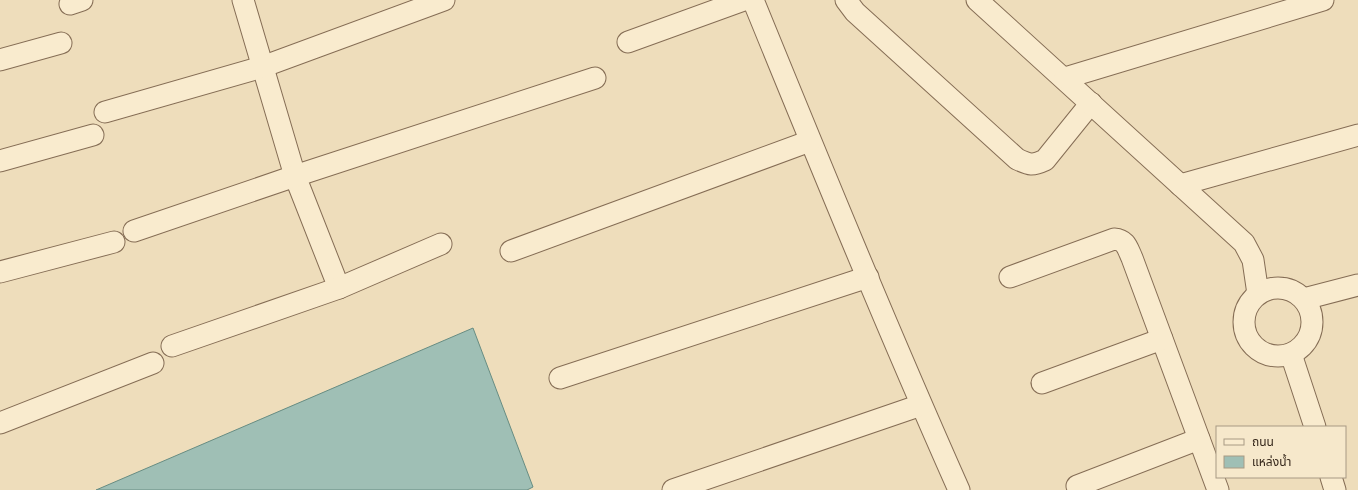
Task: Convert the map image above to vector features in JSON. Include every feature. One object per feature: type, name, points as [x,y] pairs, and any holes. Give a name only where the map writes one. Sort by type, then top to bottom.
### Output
[{"type":"street","points":[[243,0],[295,176],[339,288]]},
{"type":"street","points":[[105,112],[262,67],[444,0]]},
{"type":"street","points":[[628,42],[744,0]]},
{"type":"street","points":[[753,0],[810,142],[921,405],[959,490]]},
{"type":"street","points":[[846,0],[855,12],[1017,159],[1027,164],[1034,165],[1045,160],[1091,103]]},
{"type":"street","points":[[977,0],[1065,78],[1244,243],[1254,260],[1258,294]]},
{"type":"street","points":[[1065,78],[1323,0]]},
{"type":"street","points":[[0,60],[61,43]]},
{"type":"street","points":[[134,231],[295,176],[595,78]]},
{"type":"street","points":[[0,161],[93,135]]},
{"type":"street","points":[[1180,185],[1358,135]]},
{"type":"street","points":[[511,251],[810,142]]},
{"type":"street","points":[[1010,277],[1114,239],[1120,239],[1126,243],[1218,490]]},
{"type":"street","points":[[0,272],[114,242]]},
{"type":"street","points":[[172,346],[339,288],[442,244]]},
{"type":"street","points":[[560,378],[868,277]]},
{"type":"street","points":[[1304,299],[1358,285]]},
{"type":"street","points":[[1282,288],[1296,293],[1304,299],[1310,309],[1312,319],[1311,330],[1307,340],[1300,348],[1291,354],[1269,356],[1259,351],[1251,344],[1245,334],[1243,323],[1245,312],[1250,302],[1258,294],[1267,289],[1282,288]]},
{"type":"street","points":[[1042,383],[1162,339]]},
{"type":"street","points":[[1291,354],[1315,426]]},
{"type":"street","points":[[0,423],[153,363]]},
{"type":"street","points":[[673,490],[921,405]]},
{"type":"street","points":[[1077,486],[1199,439]]},
{"type":"street","points":[[1331,478],[1335,490]]},
{"type":"water","points":[[473,328],[533,487],[527,490],[96,490]]}]
